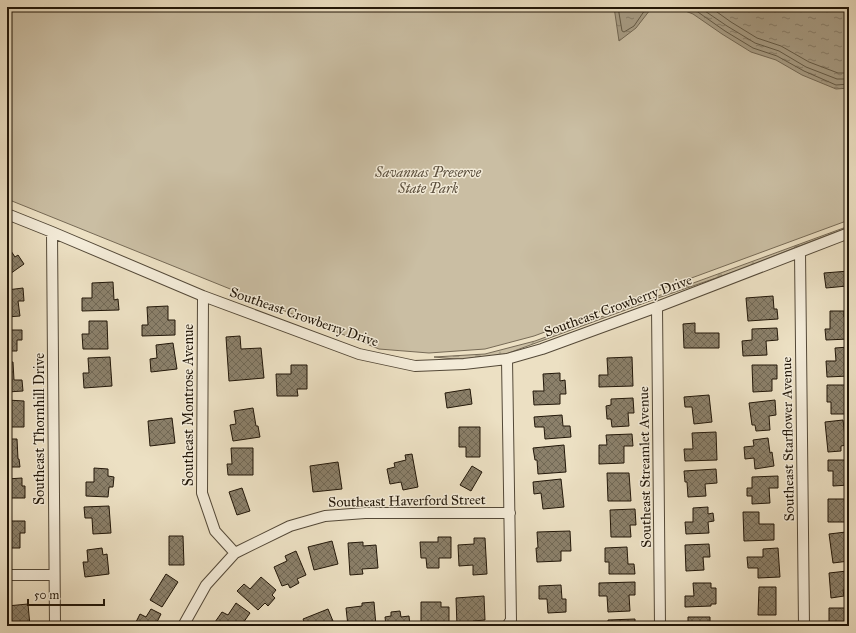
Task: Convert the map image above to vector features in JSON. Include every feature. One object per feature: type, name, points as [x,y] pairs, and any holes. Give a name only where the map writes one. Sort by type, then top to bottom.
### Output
[{"type":"street","name":"Southeast Crowberry Drive","points":[[7,214],[203,296],[359,354],[415,366],[464,364],[507,359],[542,349],[657,307],[849,233]]},
{"type":"street","name":"Southeast Thornhill Drive","points":[[52,232],[55,626]]},
{"type":"street","name":"Southeast Starflower Avenue","points":[[800,252],[804,626]]},
{"type":"street","name":"Southeast Montrose Avenue","points":[[203,296],[202,493],[215,531],[235,553]]},
{"type":"street","name":"Southeast Streamlet Avenue","points":[[657,307],[660,626]]},
{"type":"street","points":[[507,359],[511,620],[507,626]]},
{"type":"street","name":"Southeast Haverford Street","points":[[183,626],[206,585],[235,553],[290,526],[325,516],[365,512],[510,513]]},
{"type":"street","points":[[7,575],[54,575]]},
{"type":"green space","name":"Savannas Preserve State Park","points":[[7,7],[849,7],[849,220],[534,336],[485,349],[429,353],[379,349],[7,199]]},
{"type":"green space","points":[[849,226],[742,269],[506,354],[464,359],[434,357],[485,354],[535,341]]},
{"type":"water","points":[[614,7],[657,7],[650,10],[636,28],[619,41]]},
{"type":"water","points":[[675,7],[849,7],[849,88],[836,89],[802,75],[776,60],[751,52],[693,14]]},
{"type":"building","points":[[7,245],[15,257],[18,255],[24,264],[7,276]]},
{"type":"building","points":[[849,271],[849,292],[847,286],[826,288],[824,273]]},
{"type":"building","points":[[113,282],[114,300],[118,299],[119,310],[82,311],[82,298],[92,298],[92,283]]},
{"type":"building","points":[[23,288],[24,301],[18,301],[20,316],[7,317],[7,290]]},
{"type":"building","points":[[773,296],[774,309],[777,309],[778,319],[748,321],[746,298]]},
{"type":"building","points":[[168,306],[168,320],[175,320],[175,335],[142,336],[142,325],[148,325],[147,307]]},
{"type":"building","points":[[830,311],[844,311],[844,317],[849,316],[849,339],[826,340],[825,329],[830,329]]},
{"type":"building","points":[[89,321],[107,321],[108,349],[83,349],[82,334],[89,334]]},
{"type":"building","points":[[695,323],[695,333],[719,333],[719,348],[684,348],[683,324]]},
{"type":"building","points":[[777,328],[778,340],[766,341],[767,355],[743,356],[742,341],[752,340],[752,329]]},
{"type":"building","points":[[7,330],[22,330],[22,340],[17,340],[17,351],[7,351]]},
{"type":"building","points":[[240,336],[241,349],[261,348],[264,378],[229,381],[226,337]]},
{"type":"building","points":[[173,343],[177,369],[151,372],[150,359],[157,358],[156,345]]},
{"type":"building","points":[[849,347],[849,376],[827,377],[826,361],[836,361],[835,348]]},
{"type":"building","points":[[110,357],[112,386],[84,388],[83,373],[89,373],[88,358]]},
{"type":"building","points":[[632,357],[633,386],[599,387],[599,375],[608,375],[607,358]]},
{"type":"building","points":[[7,362],[13,362],[14,380],[22,380],[23,391],[7,392]]},
{"type":"building","points":[[291,365],[307,365],[307,389],[297,389],[298,396],[277,396],[276,374],[291,374]]},
{"type":"building","points":[[752,365],[777,365],[777,379],[772,379],[772,391],[753,392]]},
{"type":"building","points":[[560,373],[560,381],[565,380],[566,394],[560,394],[560,404],[534,405],[533,391],[544,391],[543,374]]},
{"type":"building","points":[[827,385],[849,385],[849,414],[831,414],[831,402],[827,402]]},
{"type":"building","points":[[470,389],[472,404],[447,408],[445,393]]},
{"type":"building","points":[[709,395],[712,422],[694,424],[692,407],[685,407],[684,397]]},
{"type":"building","points":[[633,398],[634,413],[628,413],[629,426],[612,427],[611,419],[607,419],[606,406],[611,405],[611,399]]},
{"type":"building","points":[[7,400],[24,401],[24,427],[7,427]]},
{"type":"building","points":[[775,400],[776,415],[769,416],[770,430],[756,431],[755,425],[752,425],[749,403]]},
{"type":"building","points":[[253,408],[256,426],[258,426],[260,437],[233,441],[230,425],[236,424],[234,411]]},
{"type":"building","points":[[562,415],[563,426],[570,426],[571,437],[545,439],[544,427],[535,427],[534,417]]},
{"type":"building","points":[[172,418],[175,443],[150,446],[148,421]]},
{"type":"building","points":[[843,420],[846,445],[841,446],[841,451],[828,452],[825,422]]},
{"type":"building","points":[[459,427],[480,427],[480,457],[466,457],[466,447],[459,447]]},
{"type":"building","points":[[716,432],[717,460],[685,461],[684,449],[693,449],[692,433]]},
{"type":"building","points":[[632,434],[633,446],[624,446],[624,463],[599,464],[599,445],[607,445],[606,435]]},
{"type":"building","points":[[768,438],[774,466],[755,469],[754,458],[745,459],[744,447],[754,446],[753,440]]},
{"type":"building","points":[[7,439],[17,439],[20,467],[7,467]]},
{"type":"building","points":[[564,445],[566,472],[538,474],[537,460],[535,460],[533,448]]},
{"type":"building","points":[[231,448],[253,448],[253,475],[228,475],[227,464],[232,464]]},
{"type":"building","points":[[412,454],[418,487],[403,490],[401,482],[390,484],[387,469],[395,467],[394,463],[406,460],[405,455]]},
{"type":"building","points":[[828,460],[849,460],[849,485],[833,486],[833,471],[828,471]]},
{"type":"building","points":[[338,462],[342,489],[313,492],[310,466]]},
{"type":"building","points":[[472,466],[482,472],[471,491],[460,485]]},
{"type":"building","points":[[94,468],[108,469],[108,476],[114,477],[113,487],[109,487],[108,497],[86,496],[86,482],[94,482]]},
{"type":"building","points":[[716,469],[717,483],[705,484],[706,496],[688,497],[687,482],[685,482],[684,471]]},
{"type":"building","points":[[607,473],[629,473],[631,501],[608,501]]},
{"type":"building","points":[[778,476],[778,488],[769,488],[770,503],[752,504],[752,496],[747,496],[747,488],[752,488],[752,477]]},
{"type":"building","points":[[22,478],[22,486],[25,486],[25,498],[7,498],[7,479]]},
{"type":"building","points":[[561,479],[564,507],[543,509],[541,493],[534,494],[533,482]]},
{"type":"building","points":[[242,488],[250,511],[237,515],[229,492]]},
{"type":"building","points":[[828,499],[846,499],[846,522],[828,522]]},
{"type":"building","points":[[109,506],[111,533],[93,534],[92,518],[85,518],[84,507]]},
{"type":"building","points":[[708,507],[708,514],[713,513],[714,521],[708,522],[709,533],[686,534],[685,522],[693,522],[693,508]]},
{"type":"building","points":[[635,509],[636,525],[630,525],[631,537],[611,537],[610,510]]},
{"type":"building","points":[[743,512],[759,512],[759,524],[774,524],[774,540],[744,541]]},
{"type":"building","points":[[7,521],[25,521],[25,533],[20,533],[20,548],[7,548]]},
{"type":"building","points":[[570,531],[571,551],[561,551],[561,561],[537,562],[537,532]]},
{"type":"building","points":[[846,532],[849,545],[849,561],[833,563],[829,534]]},
{"type":"building","points":[[169,536],[183,536],[184,565],[169,565]]},
{"type":"building","points":[[438,537],[451,537],[451,558],[439,558],[439,568],[427,568],[426,558],[421,558],[420,542],[438,542]]},
{"type":"building","points":[[474,538],[485,538],[487,574],[473,575],[473,565],[459,566],[458,545],[474,544]]},
{"type":"building","points":[[332,541],[338,564],[314,570],[308,547]]},
{"type":"building","points":[[363,542],[363,546],[376,545],[378,568],[362,569],[363,574],[350,575],[348,543]]},
{"type":"building","points":[[709,544],[710,557],[703,557],[704,570],[686,571],[685,545]]},
{"type":"building","points":[[627,547],[628,564],[634,564],[635,574],[609,574],[609,562],[605,562],[605,548]]},
{"type":"building","points":[[102,548],[103,555],[107,554],[109,574],[85,577],[83,562],[88,562],[87,550]]},
{"type":"building","points":[[778,548],[780,577],[758,578],[758,568],[748,568],[747,557],[763,557],[763,549]]},
{"type":"building","points":[[296,551],[306,575],[297,579],[299,583],[290,588],[288,584],[282,586],[274,567],[287,561],[285,556]]},
{"type":"building","points":[[847,571],[849,590],[843,590],[844,596],[831,598],[829,573]]},
{"type":"building","points":[[166,574],[178,582],[162,607],[150,600]]},
{"type":"building","points":[[261,577],[276,590],[272,595],[275,598],[268,606],[265,603],[258,610],[237,591],[244,584],[250,589]]},
{"type":"building","points":[[635,582],[635,595],[629,595],[630,611],[608,612],[607,596],[599,596],[599,583]]},
{"type":"building","points":[[693,583],[711,583],[711,588],[716,588],[716,604],[711,604],[711,606],[685,607],[685,596],[694,596]]},
{"type":"building","points":[[561,585],[562,599],[566,599],[566,612],[548,613],[547,599],[539,599],[539,586]]},
{"type":"building","points":[[759,587],[776,587],[776,615],[758,615]]},
{"type":"building","points":[[484,596],[485,620],[473,621],[473,626],[457,626],[456,598]]},
{"type":"building","points":[[374,602],[376,626],[348,626],[346,608],[362,606],[362,603]]},
{"type":"building","points":[[421,602],[441,602],[441,607],[449,607],[449,626],[421,626]]},
{"type":"building","points":[[236,603],[250,613],[241,626],[220,626],[215,622],[222,612],[228,615]]},
{"type":"building","points":[[28,604],[30,626],[7,626],[7,606]]},
{"type":"building","points":[[829,608],[849,608],[849,626],[829,626]]},
{"type":"building","points":[[151,609],[161,614],[155,626],[134,626],[140,614],[146,617]]},
{"type":"building","points":[[328,609],[335,626],[306,626],[303,619]]},
{"type":"building","points":[[400,611],[401,617],[409,616],[410,626],[386,626],[385,617],[391,616],[391,612]]},
{"type":"building","points":[[688,617],[710,617],[710,626],[688,626]]},
{"type":"building","points":[[635,619],[635,626],[608,626],[608,620]]},
{"type":"building","points":[[758,623],[773,623],[773,626],[758,626]]}]
